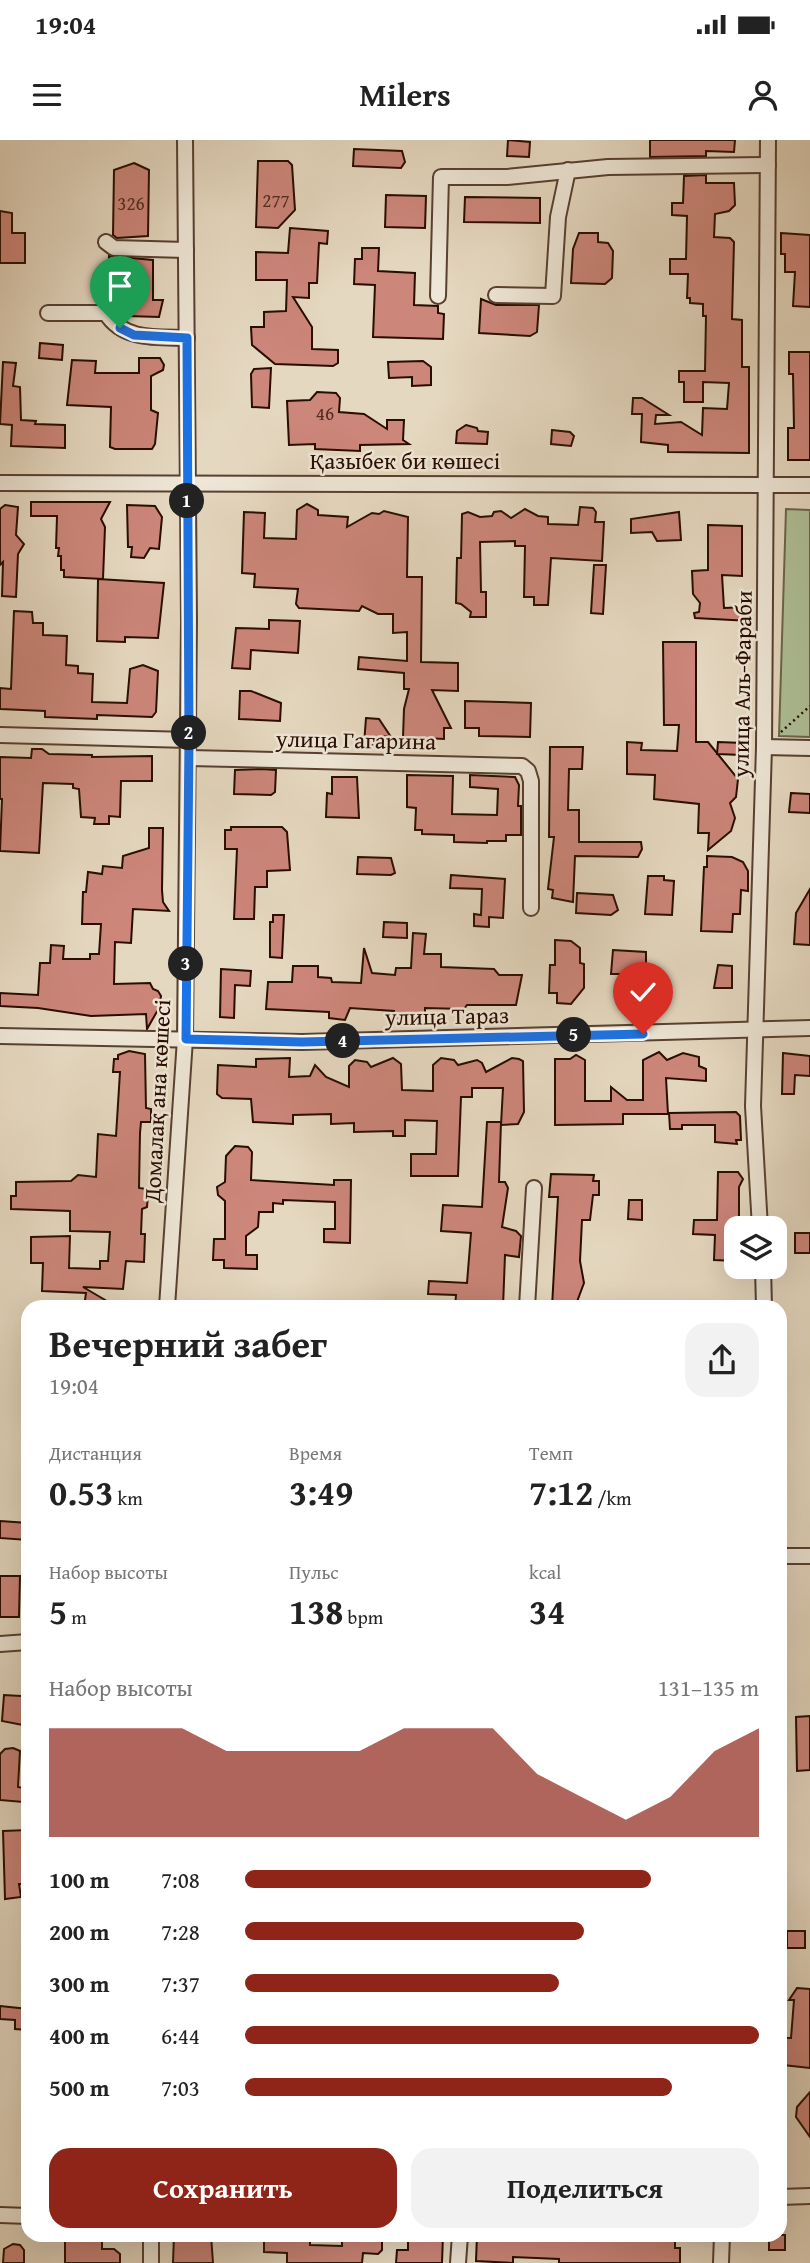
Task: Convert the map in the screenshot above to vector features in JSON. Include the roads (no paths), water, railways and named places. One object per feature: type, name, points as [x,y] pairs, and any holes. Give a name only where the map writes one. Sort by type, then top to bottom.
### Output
[{"type":"street","name":"Домалақ ана көшесі","points":[[167,1300],[186,1039],[189,740],[185,140]]},
{"type":"street","name":"улица Аль-Фараби","points":[[759,1216],[753,1106],[764,747],[768,484],[768,140]]},
{"type":"street","points":[[438,296],[441,177],[507,177],[620,166],[768,165]]},
{"type":"street","points":[[496,295],[553,296],[558,217],[568,170]]},
{"type":"street","points":[[106,243],[114,248],[186,250]]},
{"type":"street","points":[[48,313],[106,313],[113,324],[134,335],[187,338]]},
{"type":"street","name":"Қазыбек би көшесі","points":[[0,483],[810,485]]},
{"type":"street","points":[[0,735],[189,740]]},
{"type":"street","points":[[764,747],[810,748]]},
{"type":"street","name":"улица Гагарина","points":[[189,758],[522,766],[528,771],[531,781],[531,908]]},
{"type":"street","name":"улица Тараз","points":[[0,1036],[302,1042],[810,1028]]},
{"type":"street","points":[[527,1300],[534,1188]]},
{"type":"street","points":[[763,1279],[764,1300]]},
{"type":"street","points":[[787,1556],[810,1556]]},
{"type":"street","points":[[0,1644],[21,1642]]},
{"type":"street","points":[[787,2197],[810,2196]]},
{"type":"street","points":[[0,2215],[21,2216]]},
{"type":"street","points":[[151,2242],[151,2263]]},
{"type":"street","points":[[458,2263],[460,2242]]},
{"type":"street","points":[[721,2263],[722,2242]]}]
